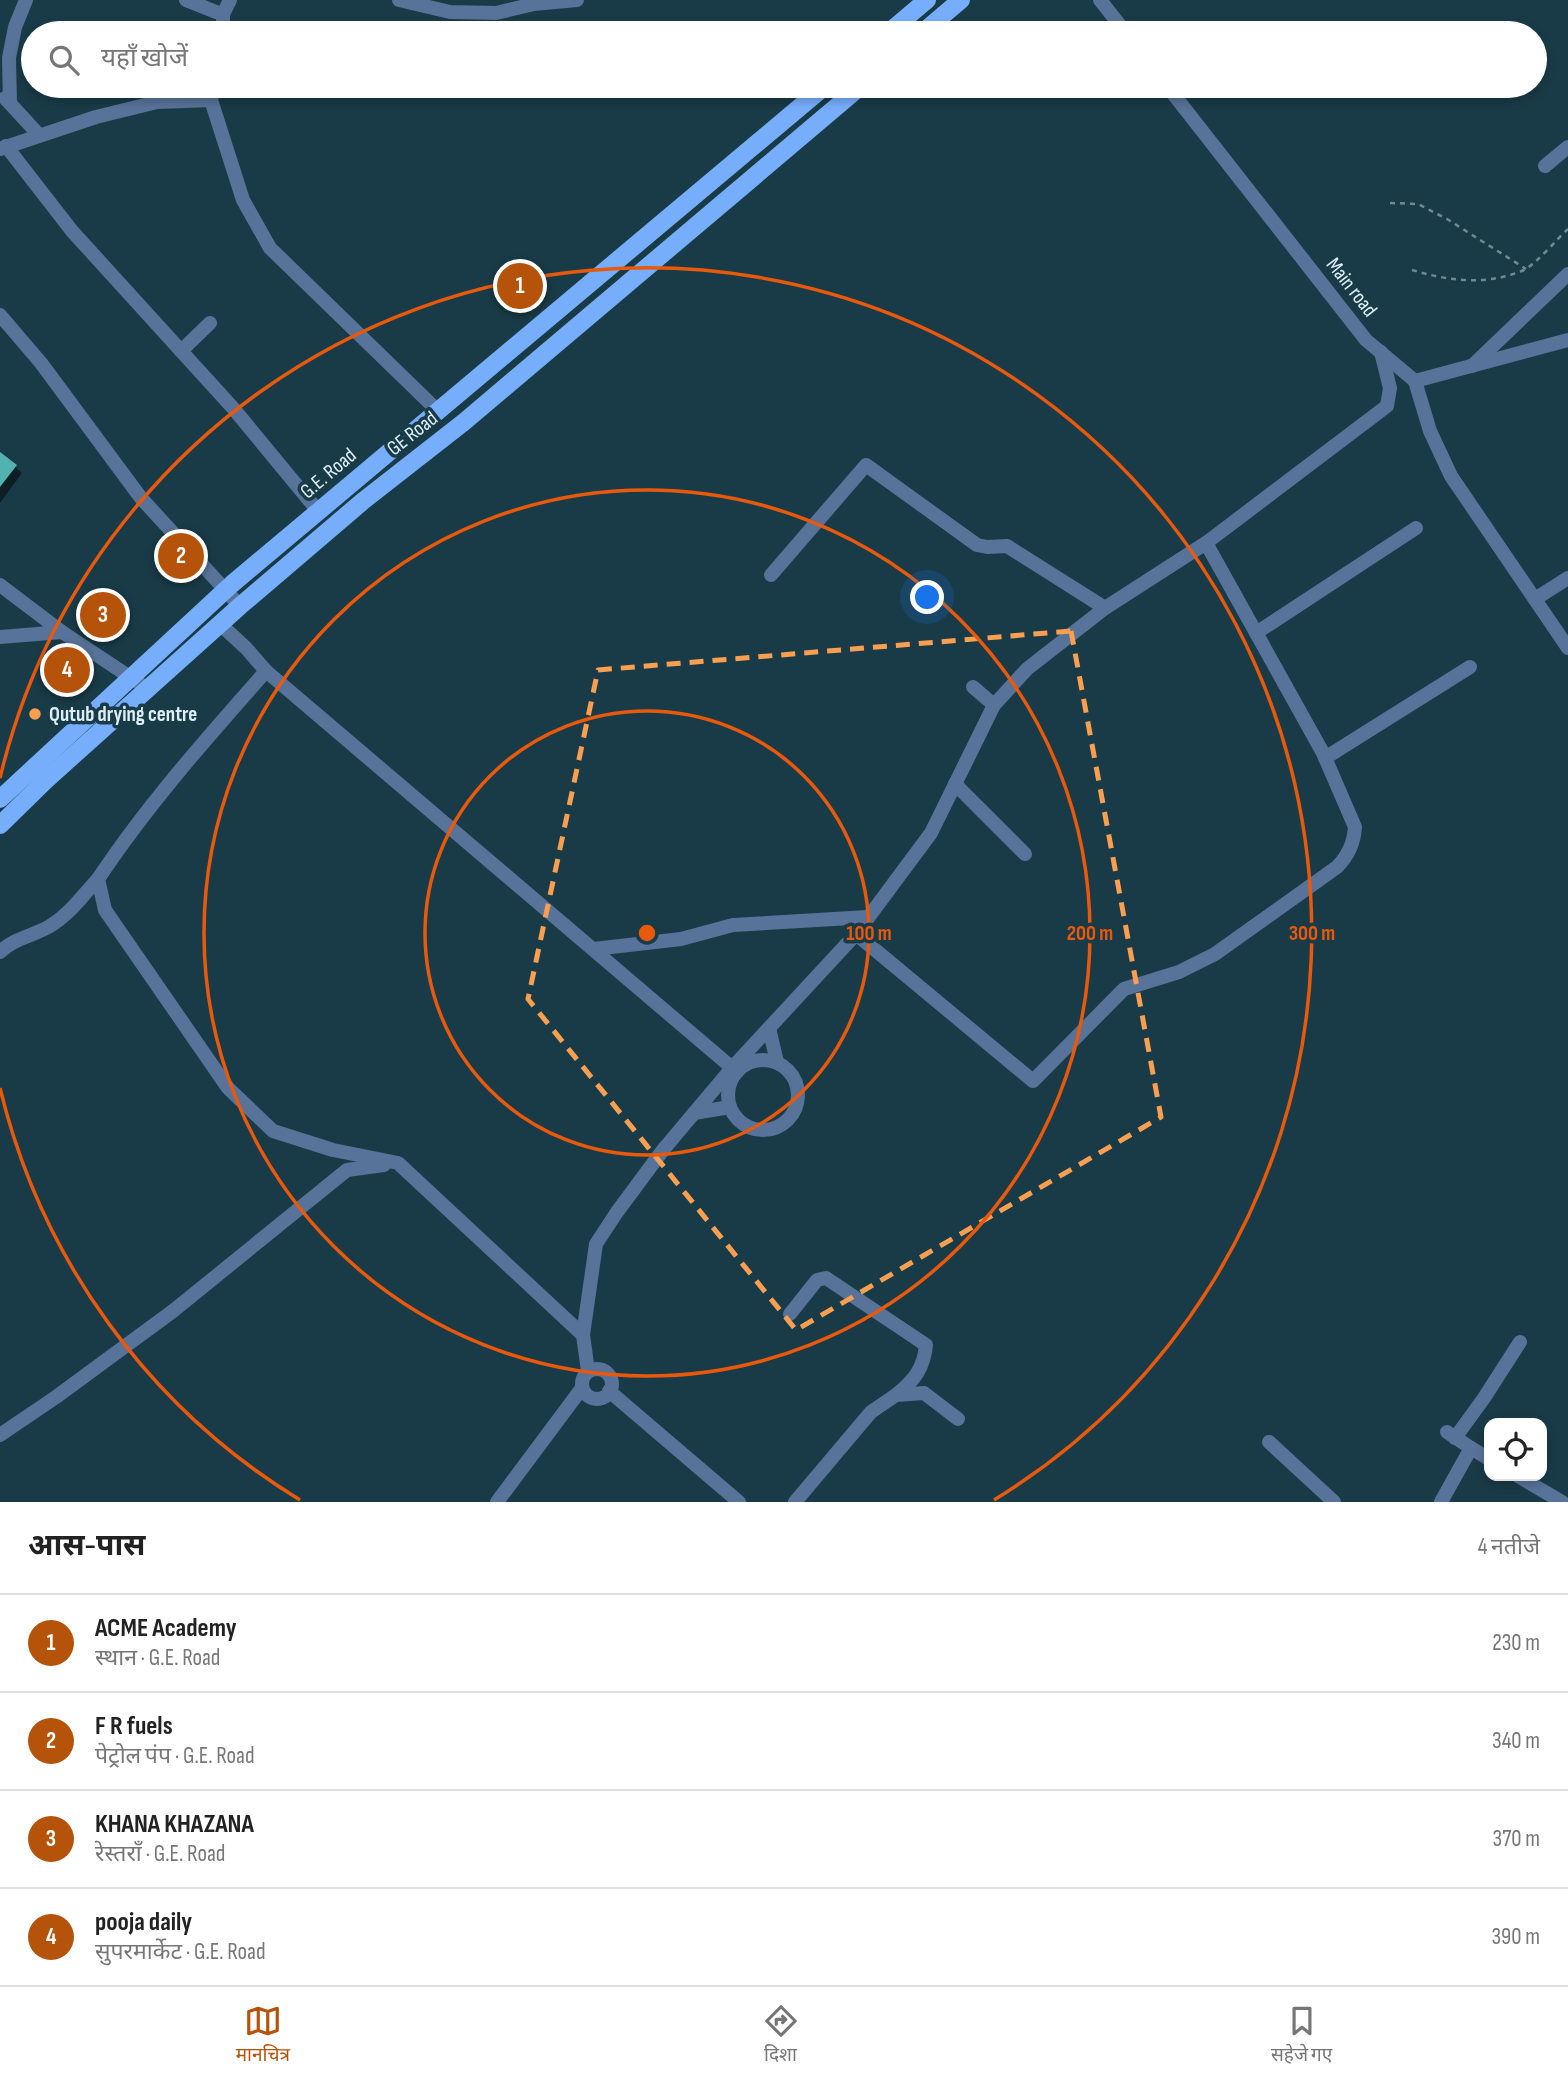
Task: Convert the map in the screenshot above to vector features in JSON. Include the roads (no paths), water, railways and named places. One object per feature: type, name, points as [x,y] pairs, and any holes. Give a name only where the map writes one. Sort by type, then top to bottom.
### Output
[{"type":"main road","points":[[936,21],[961,0]]},
{"type":"main road","points":[[902,21],[923,2]]},
{"type":"main road","name":"G.E. Road","points":[[0,799],[226,589],[811,98]]},
{"type":"main road","name":"GE Road","points":[[0,825],[46,780],[240,606],[363,501],[474,413],[846,98]]},
{"type":"street","points":[[26,0],[15,27],[5,98],[40,135]]},
{"type":"street","points":[[186,0],[216,12]]},
{"type":"street","points":[[223,21],[223,14],[230,0]]},
{"type":"street","points":[[399,0],[450,12],[496,13],[534,4],[577,0]]},
{"type":"street","points":[[1100,0],[1117,21]]},
{"type":"street","points":[[182,98],[96,117],[3,148],[72,231],[233,408],[318,511]]},
{"type":"street","points":[[214,98],[243,200],[270,248],[438,411]]},
{"type":"street","name":"Main road","points":[[1176,98],[1366,341],[1415,381]]},
{"type":"street","points":[[1545,166],[1568,147]]},
{"type":"street","points":[[1471,367],[1568,274]]},
{"type":"street","points":[[0,315],[41,363],[141,498],[240,606]]},
{"type":"street","points":[[181,351],[210,323]]},
{"type":"street","points":[[1568,340],[1415,381],[1430,431],[1451,476],[1568,648]]},
{"type":"street","points":[[588,1371],[583,1335],[596,1244],[663,1150],[769,1028],[856,934],[931,833],[995,705],[1027,669],[1105,608],[1206,543],[1387,405],[1391,388],[1381,352]]},
{"type":"street","points":[[771,575],[866,465],[977,545],[1007,546],[1105,608]]},
{"type":"street","points":[[1256,633],[1416,528]]},
{"type":"street","points":[[856,934],[1033,1081],[1124,989],[1179,972],[1215,954],[1337,867],[1347,856],[1355,827],[1325,758],[1206,543]]},
{"type":"street","points":[[1535,599],[1568,578]]},
{"type":"street","points":[[0,585],[62,632],[148,689]]},
{"type":"street","points":[[220,624],[266,671],[735,1070]]},
{"type":"street","points":[[0,637],[62,632]]},
{"type":"street","points":[[1325,758],[1470,667]]},
{"type":"street","points":[[0,952],[8,944],[49,927],[74,908],[174,776],[266,671]]},
{"type":"street","points":[[973,687],[995,705]]},
{"type":"street","points":[[955,784],[1026,854]]},
{"type":"street","points":[[98,879],[105,910],[228,1087],[273,1131],[333,1150],[398,1163],[583,1335]]},
{"type":"street","points":[[594,949],[681,939],[733,925],[868,917]]},
{"type":"street","points":[[769,1028],[777,1062]]},
{"type":"street","points":[[765,1059],[788,1069],[799,1090],[798,1103],[785,1123],[765,1130],[744,1125],[730,1107],[729,1086],[735,1070],[753,1061],[765,1059]]},
{"type":"street","points":[[694,1114],[730,1107]]},
{"type":"street","points":[[0,1435],[173,1311],[347,1170],[398,1163]]},
{"type":"street","points":[[790,1314],[817,1280],[826,1278],[926,1345],[925,1361],[906,1387],[871,1412],[796,1502]]},
{"type":"street","points":[[1484,1456],[1451,1435],[1484,1398],[1520,1342]]},
{"type":"street","points":[[497,1502],[582,1388],[582,1379],[588,1371],[598,1369],[607,1373],[611,1381],[609,1391],[602,1397],[593,1398],[582,1388]]},
{"type":"street","points":[[609,1391],[739,1502]]},
{"type":"street","points":[[896,1395],[924,1393],[958,1419]]},
{"type":"street","points":[[1269,1442],[1334,1502]]},
{"type":"street","points":[[1441,1502],[1471,1448]]},
{"type":"street","points":[[1526,1481],[1562,1502]]},
{"type":"place","name":"ACME Academy","points":[[520,286]]},
{"type":"place","name":"F R fuels","points":[[181,556]]},
{"type":"place","name":"KHANA KHAZANA","points":[[103,615]]},
{"type":"place","name":"pooja daily","points":[[67,670]]},
{"type":"place","name":"Qutub drying centre","points":[[35,714]]}]
